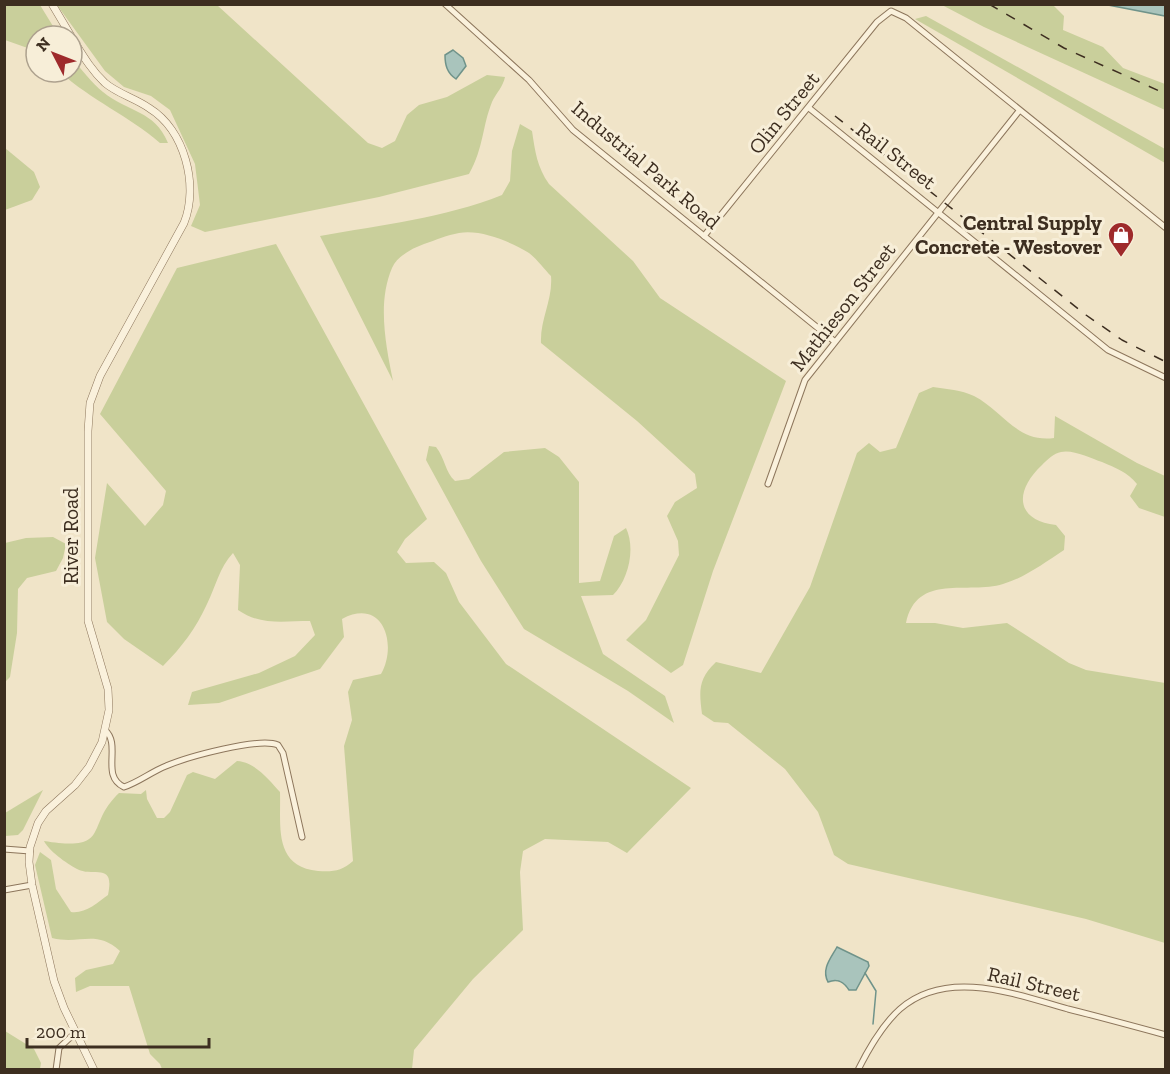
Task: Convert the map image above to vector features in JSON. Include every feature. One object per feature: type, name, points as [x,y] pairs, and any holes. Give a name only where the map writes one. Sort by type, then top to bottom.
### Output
[{"type":"street","name":"River Road","points":[[52,4],[64,24]]},
{"type":"street","name":"Industrial Park Road","points":[[445,4],[529,80],[573,130],[834,341]]},
{"type":"street","name":"Olin Street","points":[[704,236],[877,22],[891,11],[901,14],[1019,111]]},
{"type":"street","name":"River Road","points":[[84,59],[106,83],[149,107],[165,122],[184,157],[191,190],[189,210],[184,223],[100,376],[90,404],[87,621],[108,689],[109,710],[97,753],[86,772],[38,823],[30,851],[32,885],[54,981],[75,1033],[94,1070]]},
{"type":"street","name":"Rail Street","points":[[809,108],[938,210],[1108,350],[1166,378]]},
{"type":"street","name":"Mathieson Street","points":[[768,484],[805,380],[1019,111]]},
{"type":"street","points":[[1019,111],[1166,228]]},
{"type":"street","points":[[105,730],[111,739],[112,775],[117,783],[124,787],[163,767],[195,756],[258,742],[278,746],[283,753],[296,819],[303,837]]},
{"type":"street","points":[[4,849],[30,851]]},
{"type":"street","points":[[4,890],[32,885]]},
{"type":"street","name":"Rail Street","points":[[858,1070],[878,1036],[900,1009],[914,1000],[946,988],[978,987],[1009,993],[1166,1035]]},
{"type":"street","points":[[56,1070],[59,1048],[75,1033]]},
{"type":"green space","points":[[5,4],[40,5],[52,24],[24,24],[24,47],[5,40]]},
{"type":"green space","points":[[57,5],[217,5],[368,143],[382,148],[395,141],[407,115],[419,105],[447,97],[487,75],[505,77],[492,102],[478,155],[469,174],[379,197],[205,232],[191,226],[200,205],[195,164],[170,110],[151,96],[124,87],[105,71],[84,42],[84,24],[71,24]]},
{"type":"green space","points":[[942,5],[1053,5],[1064,16],[1063,30],[1103,47],[1123,68],[1165,84],[1165,110],[984,27]]},
{"type":"green space","points":[[926,16],[1165,149],[1165,163],[915,19]]},
{"type":"green space","points":[[84,72],[112,99],[156,124],[168,143],[160,143],[136,124],[75,84],[84,84]]},
{"type":"green space","points":[[520,124],[532,131],[539,165],[549,184],[633,261],[660,298],[786,381],[713,571],[683,665],[671,673],[626,640],[646,620],[679,555],[678,541],[667,516],[675,502],[697,488],[695,474],[637,421],[541,343],[551,276],[529,253],[505,241],[477,233],[450,235],[406,253],[392,268],[385,296],[384,324],[393,381],[320,236],[458,210],[502,195],[510,181],[512,151]]},
{"type":"green space","points":[[5,148],[34,172],[40,187],[32,200],[5,210]]},
{"type":"green space","points":[[276,244],[427,519],[405,539],[397,552],[406,563],[434,562],[446,573],[459,602],[506,664],[691,788],[627,853],[608,842],[545,839],[523,851],[520,872],[523,930],[473,979],[414,1050],[412,1069],[162,1069],[150,1054],[129,986],[90,986],[76,992],[75,978],[86,970],[113,964],[120,951],[111,944],[95,939],[52,938],[35,865],[40,852],[51,860],[56,889],[71,912],[91,907],[108,895],[109,884],[106,874],[77,869],[58,856],[44,841],[80,843],[89,839],[109,805],[119,793],[141,794],[146,790],[147,799],[157,818],[164,818],[170,812],[187,775],[193,772],[215,779],[237,761],[256,768],[280,792],[282,842],[286,853],[293,861],[303,868],[328,871],[341,869],[353,861],[344,746],[352,720],[348,692],[353,680],[381,674],[386,662],[387,638],[377,619],[368,614],[356,614],[342,619],[344,637],[320,669],[219,703],[188,705],[192,692],[259,673],[295,656],[315,635],[310,621],[264,621],[238,610],[240,565],[233,553],[221,571],[203,613],[182,644],[163,666],[124,639],[107,622],[95,558],[107,483],[145,526],[163,505],[166,491],[100,414],[177,268]]},
{"type":"green space","points":[[933,387],[974,396],[1030,436],[1054,438],[1055,416],[1137,463],[1165,476],[1165,517],[1139,508],[1130,496],[1137,484],[1121,471],[1076,453],[1065,451],[1056,454],[1033,475],[1023,494],[1023,502],[1032,517],[1056,525],[1065,536],[1064,550],[1027,574],[1003,584],[932,591],[921,597],[912,607],[906,623],[935,623],[963,628],[1007,623],[1069,663],[1086,670],[1165,683],[1165,943],[1086,919],[848,864],[834,855],[818,812],[785,769],[728,723],[714,722],[702,714],[701,686],[706,674],[716,662],[761,673],[810,587],[857,453],[869,443],[880,452],[896,448],[919,393]]},
{"type":"green space","points":[[429,446],[436,447],[455,481],[469,479],[504,452],[545,448],[559,457],[579,482],[579,583],[600,581],[614,536],[626,528],[630,545],[629,564],[618,589],[613,595],[581,596],[603,654],[665,696],[674,723],[628,691],[524,629],[481,561],[426,460]]},
{"type":"green space","points":[[53,537],[66,544],[63,558],[56,571],[27,578],[18,589],[17,633],[10,677],[5,682],[5,543],[26,538]]},
{"type":"green space","points":[[43,790],[23,830],[18,835],[5,836],[5,813]]},
{"type":"green space","points":[[5,1031],[34,1049],[41,1063],[40,1069],[5,1069]]},
{"type":"water","points":[[1108,5],[1165,5],[1165,16]]},
{"type":"water","points":[[453,50],[463,58],[466,66],[456,79],[445,62],[445,55]]},
{"type":"water","points":[[837,947],[868,962],[869,966],[856,990],[849,990],[838,981],[828,982],[826,968]]},
{"type":"waterway","points":[[865,973],[876,991],[873,1024]]},
{"type":"railway","points":[[989,4],[1064,48],[1166,94]]},
{"type":"railway","points":[[835,116],[1086,315],[1122,340],[1166,362]]},
{"type":"place","name":"Central Supply Concrete - Westover","points":[[1121,258]]}]
